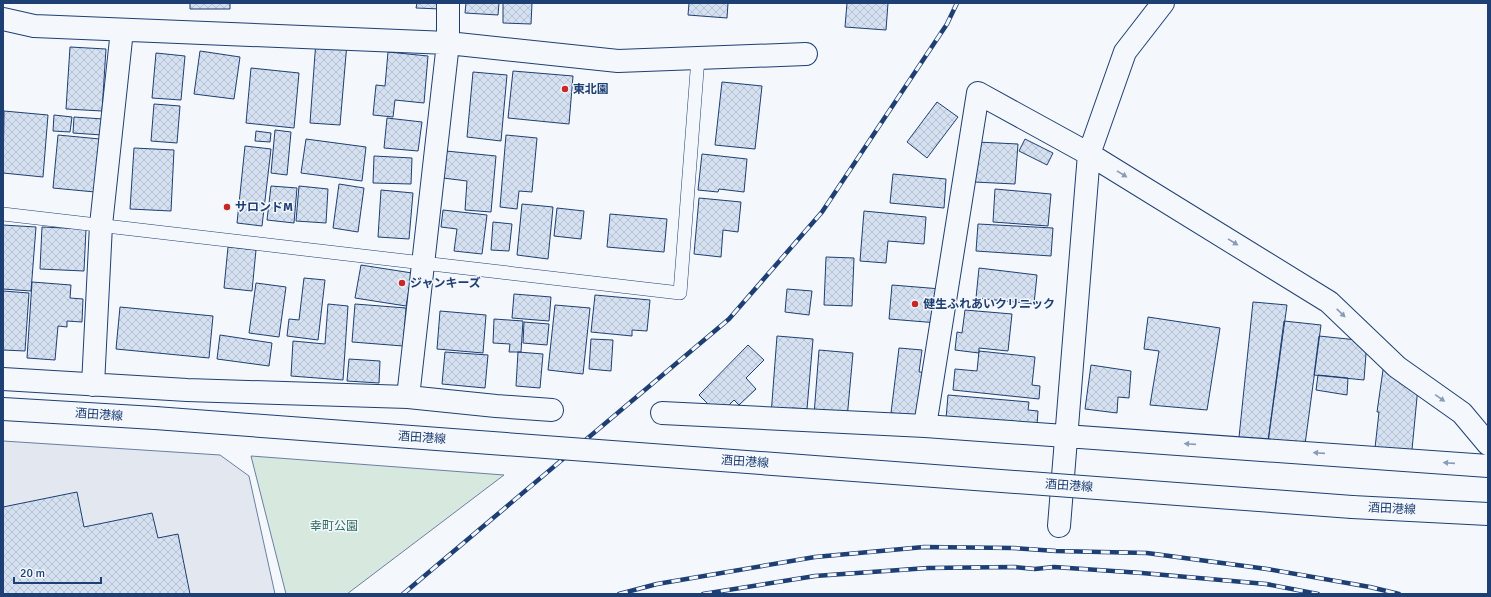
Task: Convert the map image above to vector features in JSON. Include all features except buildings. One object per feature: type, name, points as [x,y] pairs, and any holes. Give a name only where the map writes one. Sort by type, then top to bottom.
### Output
[{"type":"street","points":[[408,397],[422,262],[448,43],[448,3]]},
{"type":"street","points":[[1059,526],[1089,154],[1125,52],[1163,3]]},
{"type":"street","points":[[3,19],[34,26],[448,43],[618,60],[806,54]]},
{"type":"street","points":[[93,385],[101,225],[122,30]]},
{"type":"street","points":[[925,426],[978,93],[1089,154],[1330,302],[1397,367],[1462,413],[1488,444]]},
{"type":"street","points":[[3,379],[195,390],[408,397],[552,410]]},
{"type":"street","name":"酒田港線","points":[[3,409],[155,418],[1352,507],[1488,514]]},
{"type":"street","points":[[662,413],[925,426],[1066,435],[1488,466]]},
{"type":"lane","points":[[3,214],[680,292],[698,58]]},
{"type":"green space","name":"幸町公園","points":[[251,456],[504,475],[347,594],[286,594]]},
{"type":"shaded area","points":[[3,441],[220,455],[249,476],[275,594],[3,594]]},
{"type":"railway","points":[[403,594],[729,319],[822,212],[947,24],[957,3]]},
{"type":"railway","points":[[619,594],[657,584],[815,557],[924,547],[1013,548],[1056,551],[1147,553],[1267,569],[1370,587],[1399,594]]},
{"type":"railway","points":[[703,594],[815,576],[928,568],[1014,567],[1035,569],[1054,567],[1266,584],[1318,594]]},
{"type":"place","name":"東北園","points":[[565,89]]},
{"type":"place","name":"サロンドM","points":[[227,207]]},
{"type":"place","name":"ジャンキーズ","points":[[402,283]]},
{"type":"place","name":"健生ふれあいクリニック","points":[[915,304]]}]
